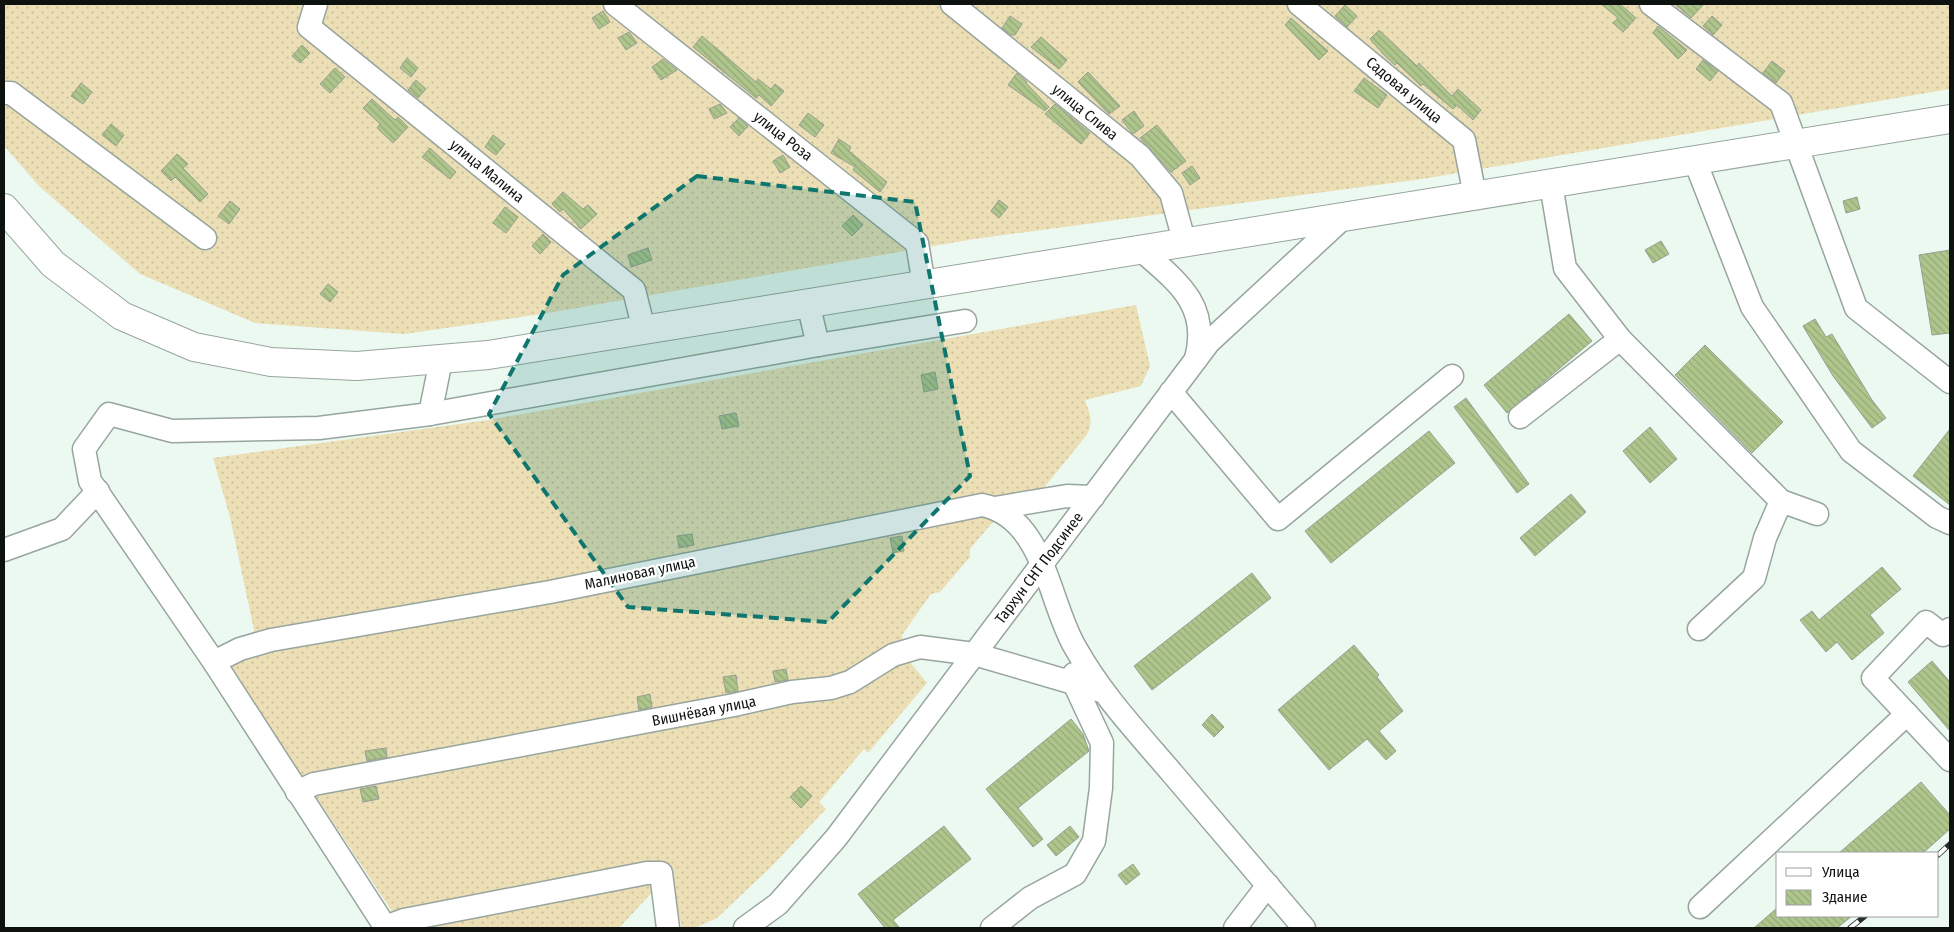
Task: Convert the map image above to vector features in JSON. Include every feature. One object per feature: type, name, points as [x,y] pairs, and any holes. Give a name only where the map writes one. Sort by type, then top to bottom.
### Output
[{"type":"main road","points":[[4,208],[54,264],[122,316],[194,347],[271,362],[357,366],[441,360],[644,330],[1950,119]]},
{"type":"street","name":"улица Малина","points":[[316,4],[309,27],[634,290],[644,330]]},
{"type":"street","name":"улица Роза","points":[[615,4],[918,243],[924,285]]},
{"type":"street","name":"улица Слива","points":[[952,4],[1140,156],[1171,193],[1185,244]]},
{"type":"street","name":"Садовая улица","points":[[1299,4],[1464,140],[1475,196]]},
{"type":"street","points":[[1651,4],[1780,103],[1856,308],[1950,382]]},
{"type":"street","points":[[4,93],[11,94],[205,238]]},
{"type":"street","points":[[1694,161],[1752,307],[1851,451],[1937,517],[1950,523]]},
{"type":"street","points":[[1551,184],[1565,268],[1620,339],[1782,501],[1817,514]]},
{"type":"street","name":"Тархун СНТ Подсинее","points":[[745,928],[778,904],[836,838],[1209,342],[1343,218]]},
{"type":"street","points":[[1142,251],[1169,275],[1190,299],[1199,320],[1200,341],[1195,360]]},
{"type":"street","points":[[808,303],[818,345]]},
{"type":"street","points":[[668,928],[661,873],[647,873],[404,920],[385,928],[214,662],[90,480],[84,449],[109,414],[172,431],[319,428],[430,414],[818,345],[965,321]]},
{"type":"street","points":[[1520,417],[1620,339]]},
{"type":"street","points":[[430,414],[441,360]]},
{"type":"street","points":[[1171,392],[1278,519],[1452,376]]},
{"type":"street","points":[[4,550],[62,529],[98,491]]},
{"type":"street","name":"Малиновая улица","points":[[214,662],[240,649],[271,640],[550,592],[982,505],[995,508],[1052,497],[1083,495],[1093,497]]},
{"type":"street","points":[[1699,629],[1754,578],[1765,538],[1782,501]]},
{"type":"street","points":[[995,508],[1008,515],[1025,533],[1042,564],[1073,645],[1101,691],[1304,928]]},
{"type":"street","points":[[1950,629],[1943,635],[1926,622],[1873,678],[1950,760]]},
{"type":"street","points":[[992,928],[1030,898],[1075,874],[1094,841],[1101,788],[1102,743],[1074,683],[1073,645]]},
{"type":"street","name":"Вишнёвая улица","points":[[297,792],[314,784],[706,711],[792,692],[831,688],[850,682],[893,656],[914,648],[974,654],[1101,691]]},
{"type":"street","points":[[1700,908],[1907,714]]},
{"type":"street","points":[[1235,928],[1268,885]]},
{"type":"highlighted area","points":[[697,176],[915,202],[970,476],[828,622],[628,607],[489,414],[563,275]]},
{"type":"shaded area","points":[[4,4],[1950,4],[1950,89],[1422,179],[974,239],[542,314],[404,334],[255,323],[140,274],[39,186],[4,146]]},
{"type":"shaded area","points":[[1136,305],[1150,366],[1141,386],[1085,400],[1091,423],[1086,436],[1038,495],[992,523],[970,549],[970,557],[940,592],[931,594],[902,635],[906,657],[927,683],[868,753],[864,749],[819,802],[826,809],[772,866],[717,918],[695,928],[682,928],[670,879],[657,887],[619,928],[403,928],[232,670],[213,650],[253,637],[254,630],[230,517],[213,458],[488,420]]},
{"type":"building","points":[[1601,4],[1620,4],[1636,18],[1623,32],[1613,23],[1618,18]]},
{"type":"building","points":[[1675,4],[1704,4],[1691,18]]},
{"type":"building","points":[[1345,5],[1357,16],[1347,27],[1335,16]]},
{"type":"building","points":[[603,11],[610,22],[599,29],[592,18]]},
{"type":"building","points":[[1010,16],[1022,24],[1015,35],[1011,35],[1002,28]]},
{"type":"building","points":[[1712,16],[1722,25],[1713,35],[1703,26]]},
{"type":"building","points":[[1291,18],[1328,51],[1319,60],[1285,25]]},
{"type":"building","points":[[1658,26],[1687,50],[1678,59],[1653,33]]},
{"type":"building","points":[[1379,30],[1417,66],[1419,63],[1452,96],[1458,89],[1481,110],[1473,120],[1457,105],[1453,109],[1423,84],[1421,86],[1397,63],[1395,65],[1385,56],[1370,39]]},
{"type":"building","points":[[629,32],[637,43],[626,50],[618,38]]},
{"type":"building","points":[[702,36],[756,82],[758,79],[771,89],[775,84],[784,91],[771,106],[759,95],[756,98],[693,47]]},
{"type":"building","points":[[1041,37],[1067,60],[1059,69],[1031,47]]},
{"type":"building","points":[[302,45],[310,53],[300,63],[292,56]]},
{"type":"building","points":[[407,58],[418,68],[411,77],[400,68]]},
{"type":"building","points":[[663,59],[677,70],[661,80],[652,67]]},
{"type":"building","points":[[1703,60],[1718,71],[1710,81],[1696,69]]},
{"type":"building","points":[[1772,61],[1785,71],[1776,83],[1763,73]]},
{"type":"building","points":[[335,68],[345,77],[330,93],[320,84]]},
{"type":"building","points":[[1088,72],[1120,106],[1109,114],[1078,82]]},
{"type":"building","points":[[1017,73],[1049,107],[1045,111],[1008,85]]},
{"type":"building","points":[[1364,78],[1387,95],[1378,108],[1354,91]]},
{"type":"building","points":[[416,80],[426,89],[418,98],[408,90]]},
{"type":"building","points":[[81,83],[92,92],[83,104],[71,96]]},
{"type":"building","points":[[372,99],[395,120],[398,117],[408,127],[393,143],[377,128],[380,124],[363,108]]},
{"type":"building","points":[[720,104],[727,113],[714,119],[709,109]]},
{"type":"building","points":[[1055,104],[1090,133],[1081,144],[1045,114]]},
{"type":"building","points":[[1134,111],[1144,126],[1133,134],[1122,120]]},
{"type":"building","points":[[808,113],[824,125],[815,137],[799,125]]},
{"type":"building","points":[[739,118],[748,126],[739,136],[730,127]]},
{"type":"building","points":[[111,124],[124,135],[116,146],[102,135]]},
{"type":"building","points":[[1157,125],[1186,161],[1171,172],[1140,138]]},
{"type":"building","points":[[493,135],[505,144],[496,155],[485,147]]},
{"type":"building","points":[[839,139],[851,147],[849,151],[887,182],[880,192],[853,170],[855,167],[831,153]]},
{"type":"building","points":[[430,148],[456,172],[450,179],[422,157]]},
{"type":"building","points":[[177,154],[188,164],[183,168],[208,194],[200,202],[175,177],[171,181],[161,171]]},
{"type":"building","points":[[783,155],[790,167],[780,173],[773,161]]},
{"type":"building","points":[[1192,166],[1200,178],[1190,185],[1182,173]]},
{"type":"building","points":[[563,192],[583,209],[588,205],[597,214],[581,229],[563,209],[560,212],[552,204]]},
{"type":"building","points":[[1857,197],[1860,209],[1846,213],[1843,201]]},
{"type":"building","points":[[999,200],[1008,207],[999,218],[991,211]]},
{"type":"building","points":[[230,201],[240,209],[229,224],[218,216]]},
{"type":"building","points":[[505,207],[518,217],[506,233],[493,223]]},
{"type":"building","points":[[853,215],[863,225],[852,236],[842,226]]},
{"type":"building","points":[[543,234],[551,242],[540,254],[532,246]]},
{"type":"building","points":[[1661,241],[1669,254],[1653,263],[1645,250]]},
{"type":"building","points":[[648,248],[652,260],[631,267],[628,255]]},
{"type":"building","points":[[1950,250],[1950,333],[1932,335],[1919,255]]},
{"type":"building","points":[[328,284],[338,292],[330,302],[320,294]]},
{"type":"building","points":[[1569,314],[1592,341],[1507,413],[1484,385]]},
{"type":"building","points":[[1815,319],[1826,337],[1832,334],[1872,400],[1886,418],[1872,428],[1833,376],[1803,326]]},
{"type":"building","points":[[1705,345],[1783,422],[1752,453],[1675,375]]},
{"type":"building","points":[[935,372],[938,389],[924,392],[921,375]]},
{"type":"building","points":[[1466,398],[1529,484],[1517,493],[1454,407]]},
{"type":"building","points":[[736,413],[739,426],[722,429],[719,416]]},
{"type":"building","points":[[1650,427],[1677,459],[1650,483],[1623,451]]},
{"type":"building","points":[[1950,429],[1950,505],[1913,476]]},
{"type":"building","points":[[1429,431],[1455,463],[1331,563],[1305,531]]},
{"type":"building","points":[[1571,494],[1586,512],[1535,556],[1520,538]]},
{"type":"building","points":[[692,534],[694,545],[679,548],[677,536]]},
{"type":"building","points":[[902,536],[904,551],[893,553],[890,538]]},
{"type":"building","points":[[1882,567],[1901,589],[1870,615],[1884,633],[1852,660],[1837,642],[1826,652],[1800,620],[1812,611],[1819,620]]},
{"type":"building","points":[[1252,573],[1271,598],[1152,690],[1134,666]]},
{"type":"building","points":[[1354,645],[1379,675],[1377,677],[1403,711],[1379,731],[1396,751],[1386,760],[1367,739],[1329,770],[1278,710]]},
{"type":"building","points":[[1932,661],[1950,682],[1950,731],[1908,682]]},
{"type":"building","points":[[786,669],[788,680],[775,682],[773,671]]},
{"type":"building","points":[[736,675],[738,691],[726,693],[723,677]]},
{"type":"building","points":[[650,694],[652,707],[639,710],[637,697]]},
{"type":"building","points":[[1212,714],[1224,727],[1214,737],[1202,725]]},
{"type":"building","points":[[1071,719],[1083,734],[1089,751],[1018,808],[1043,839],[1033,847],[986,789]]},
{"type":"building","points":[[386,748],[387,757],[367,761],[365,751]]},
{"type":"building","points":[[1921,782],[1950,815],[1950,829],[1924,852],[1840,852]]},
{"type":"building","points":[[376,786],[379,799],[363,802],[360,789]]},
{"type":"building","points":[[801,786],[812,796],[801,808],[790,797]]},
{"type":"building","points":[[944,826],[971,859],[893,920],[900,928],[885,928],[858,894]]},
{"type":"building","points":[[1070,826],[1079,837],[1056,856],[1047,845]]},
{"type":"building","points":[[1133,864],[1140,874],[1126,885],[1118,875]]},
{"type":"building","points":[[1776,909],[1776,917],[1851,917],[1837,928],[1754,928]]},
{"type":"railway","points":[[1939,854],[1950,844]]},
{"type":"railway","points":[[1850,928],[1864,917]]}]
